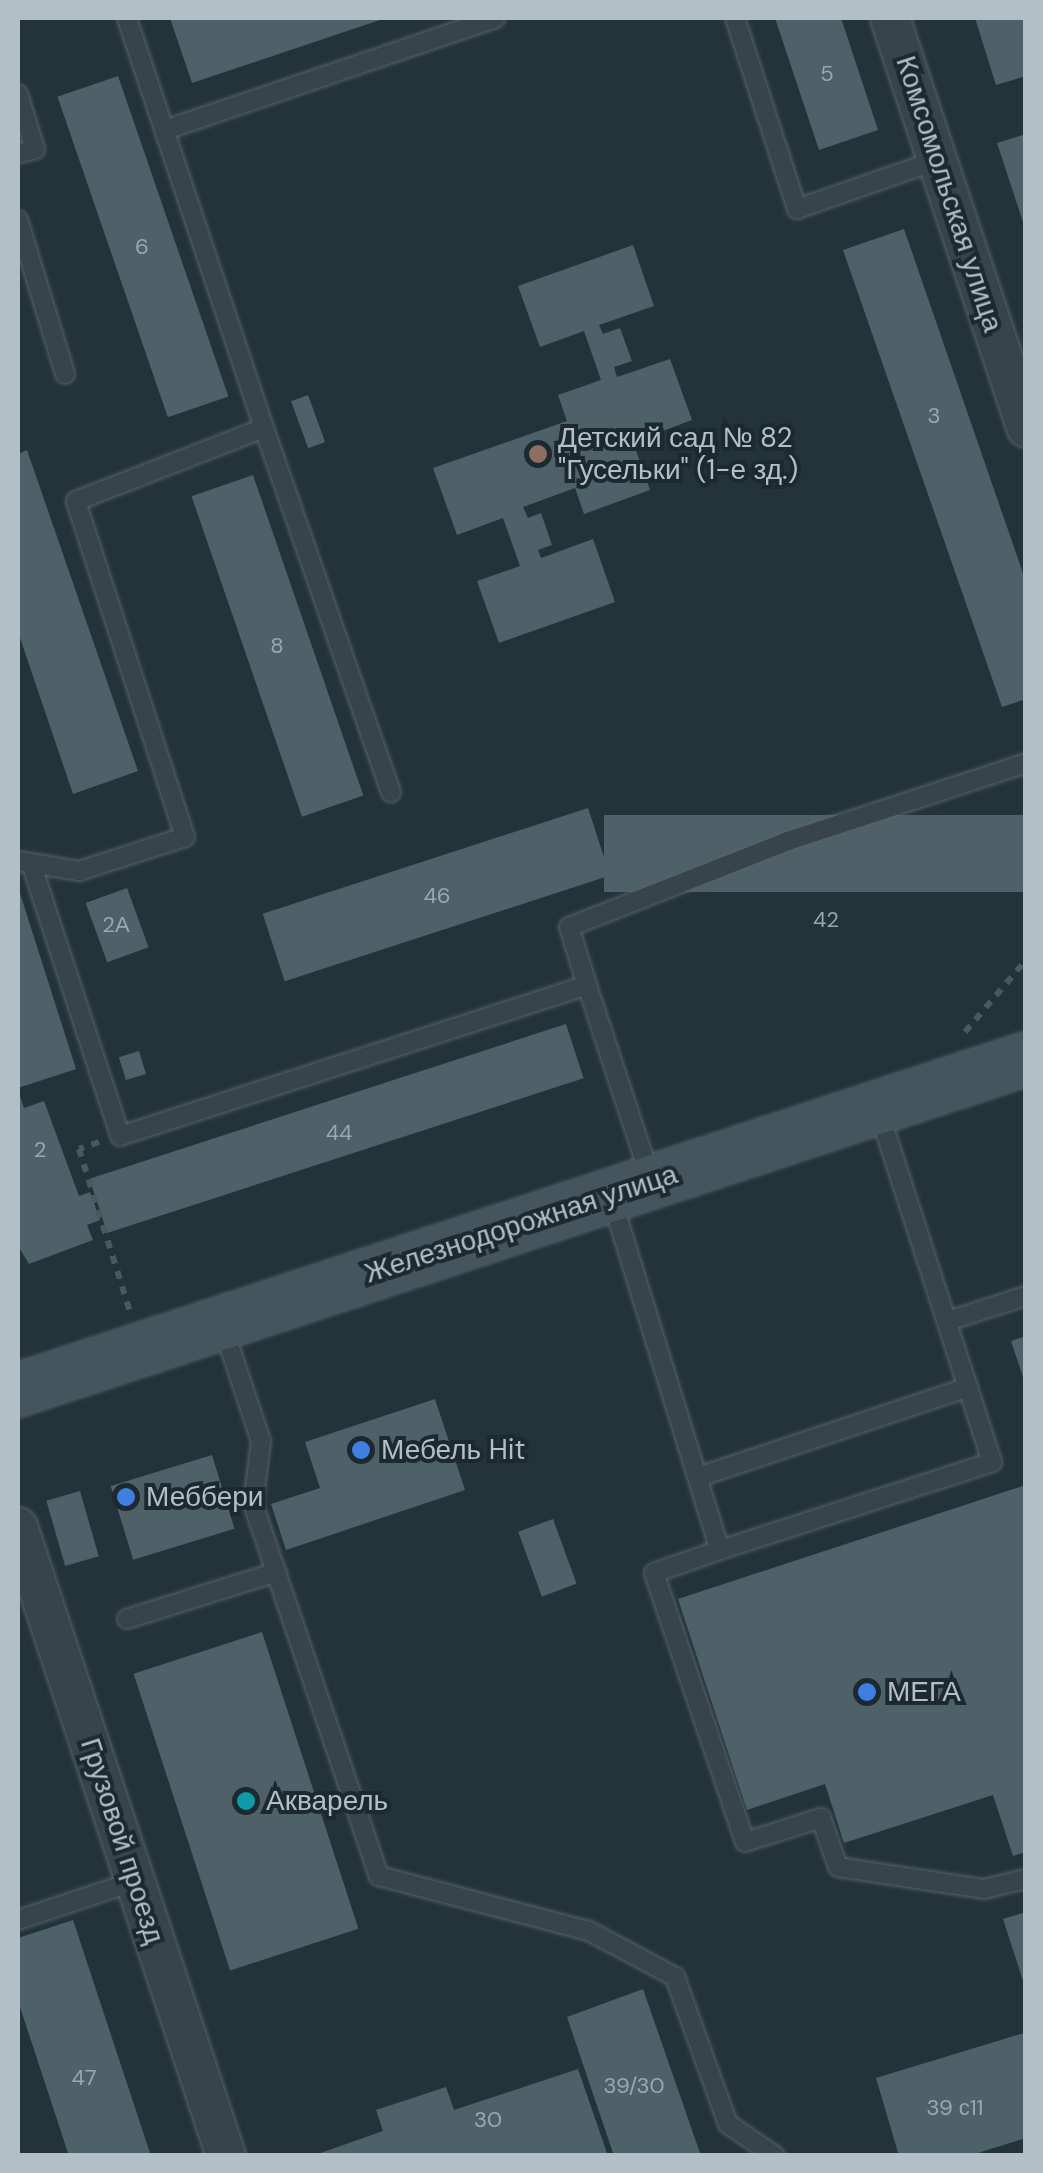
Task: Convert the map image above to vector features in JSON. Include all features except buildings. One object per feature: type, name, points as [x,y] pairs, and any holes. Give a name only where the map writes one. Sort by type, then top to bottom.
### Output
[{"type":"main road","name":"Железнодорожная улица","points":[[18,1390],[1026,1059]]},
{"type":"street","name":"Комсомольская улица","points":[[890,18],[1026,428]]},
{"type":"street","name":"Грузовой проезд","points":[[18,1527],[226,2156]]},
{"type":"lane","points":[[128,18],[391,793]]},
{"type":"lane","points":[[165,130],[496,18]]},
{"type":"lane","points":[[735,18],[797,209],[939,160]]},
{"type":"lane","points":[[18,94],[35,148],[18,154]]},
{"type":"lane","points":[[18,220],[66,374]]},
{"type":"lane","points":[[264,428],[76,501],[186,837],[79,871],[24,862],[120,1136],[588,985]]},
{"type":"lane","points":[[720,1550],[698,1477],[588,985],[569,927],[788,841],[1026,763]]},
{"type":"lane","points":[[877,1107],[992,1462],[654,1573],[745,1842],[821,1818],[838,1868],[984,1889],[1026,1879]]},
{"type":"lane","points":[[948,1321],[1026,1296]]},
{"type":"lane","points":[[222,1322],[261,1441],[253,1504],[379,1876],[590,1931],[675,1977],[728,2124],[775,2156]]},
{"type":"lane","points":[[698,1477],[968,1387]]},
{"type":"lane","points":[[127,1619],[276,1572]]},
{"type":"lane","points":[[18,1920],[135,1881]]},
{"type":"path","points":[[966,1032],[1026,960]]},
{"type":"path","points":[[120,1136],[79,1149],[141,1348]]},
{"type":"place","name":"Детский сад № 82 \"Гусельки\" (1-е зд.)","points":[[538,454]]},
{"type":"place","name":"Мебель Hit","points":[[361,1450]]},
{"type":"place","name":"Меббери","points":[[126,1497]]},
{"type":"place","name":"МЕГА","points":[[867,1692]]},
{"type":"place","name":"Акварель","points":[[246,1801]]}]
